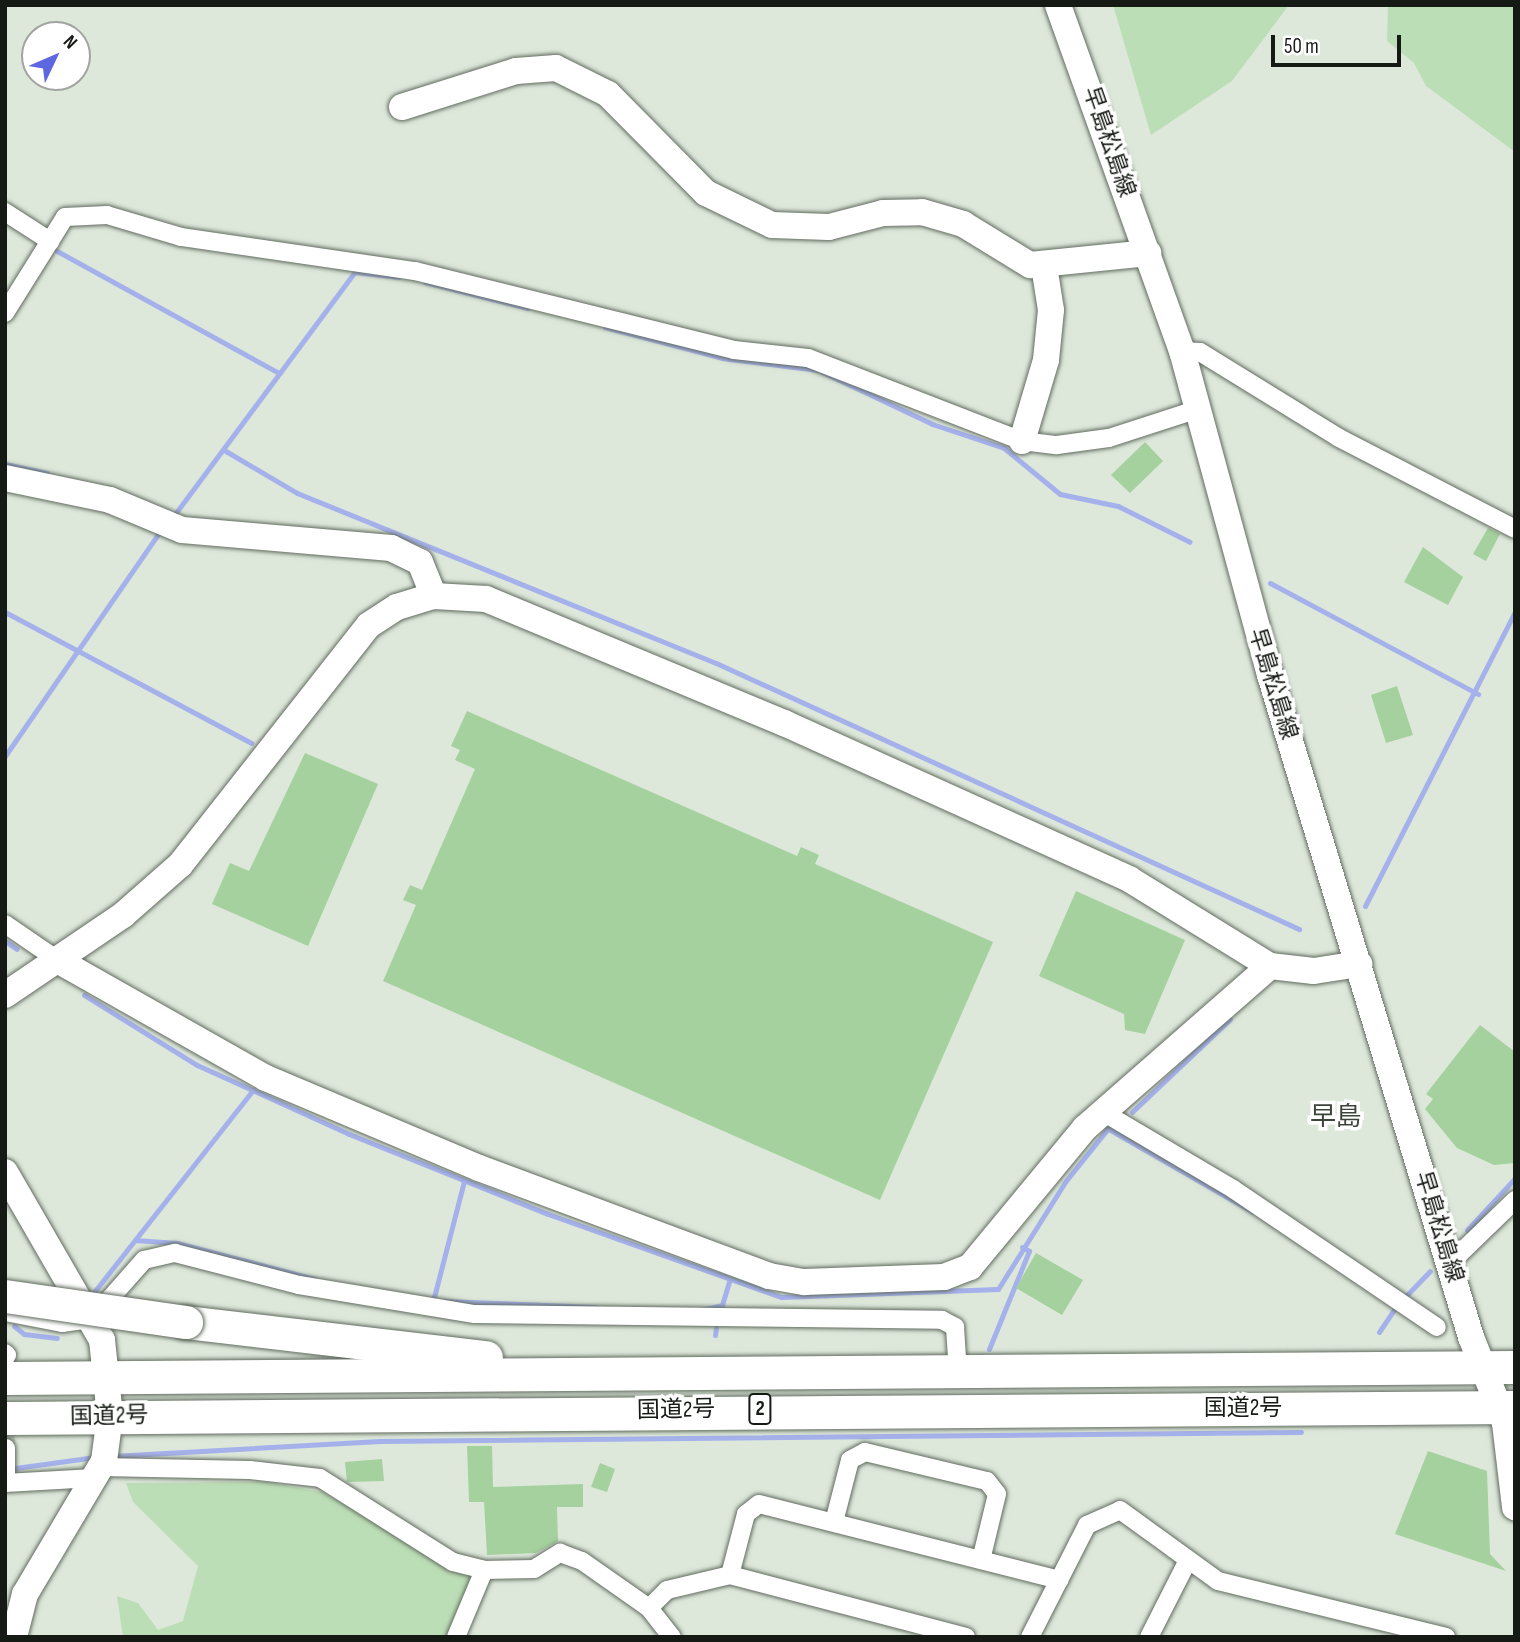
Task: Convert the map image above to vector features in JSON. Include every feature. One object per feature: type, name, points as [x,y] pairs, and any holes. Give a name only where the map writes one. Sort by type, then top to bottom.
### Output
[{"type":"highway","points":[[5,1296],[186,1322],[512,1359],[857,1374]]},
{"type":"highway","name":"国道2号","points":[[6,1362],[109,1376],[857,1374],[1515,1367]]},
{"type":"highway","name":"国道2号","points":[[6,1438],[41,1418],[110,1416],[1508,1407]]},
{"type":"street","name":"早島松島線","points":[[1058,5],[1182,351],[1195,410],[1450,1263],[1482,1366],[1508,1407],[1515,1507]]},
{"type":"street","points":[[402,107],[516,71],[556,68],[608,94],[706,193],[738,214],[803,229],[922,212],[963,224],[1030,265],[1148,253]]},
{"type":"street","points":[[5,212],[50,241]]},
{"type":"street","points":[[5,313],[65,217],[107,215],[181,237],[415,271],[734,350],[808,358],[1022,441],[1057,445],[1109,438],[1195,410]]},
{"type":"street","points":[[1022,441],[1046,360],[1051,310],[1044,265]]},
{"type":"street","points":[[1182,351],[1200,352],[1339,438],[1515,529]]},
{"type":"street","points":[[5,478],[110,500],[182,530],[391,548],[420,562],[434,596]]},
{"type":"street","points":[[5,995],[59,961],[180,865],[369,625],[397,607],[434,596],[486,599],[784,723],[1129,879],[1270,966],[1314,971],[1359,964]]},
{"type":"street","points":[[5,924],[59,961],[266,1078],[479,1168],[769,1276],[804,1282],[944,1277],[970,1267],[1102,1112],[1270,966]]},
{"type":"street","points":[[1102,1112],[1401,1301],[1437,1327]]},
{"type":"street","points":[[5,1172],[92,1319],[109,1376],[110,1416],[102,1464],[25,1594],[14,1637]]},
{"type":"street","points":[[1450,1263],[1515,1200]]},
{"type":"street","points":[[5,1312],[62,1323],[92,1319],[144,1260],[175,1253],[324,1290],[475,1314],[942,1320],[955,1327],[958,1373]]},
{"type":"street","points":[[6,1438],[5,1483],[102,1464],[250,1470],[320,1478],[429,1550],[484,1570],[534,1569],[560,1553],[582,1561],[649,1608],[672,1637]]},
{"type":"street","points":[[834,1522],[850,1460],[865,1452],[987,1481],[998,1494],[981,1560]]},
{"type":"street","points":[[730,1575],[746,1514],[759,1504],[1060,1580]]},
{"type":"street","points":[[1030,1637],[1087,1525],[1108,1511],[1141,1520],[1188,1560],[1218,1581],[1274,1600],[1446,1637]]},
{"type":"street","points":[[1149,1637],[1188,1560]]},
{"type":"street","points":[[456,1637],[484,1570]]},
{"type":"street","points":[[649,1608],[667,1590],[730,1575],[966,1637]]},
{"type":"green space","points":[[1113,5],[1289,5],[1232,81],[1151,135]]},
{"type":"green space","points":[[1388,5],[1515,5],[1515,152],[1426,86],[1414,63],[1387,41]]},
{"type":"green space","points":[[265,1482],[322,1492],[471,1577],[449,1637],[123,1637],[117,1596],[138,1603],[158,1630],[183,1621],[198,1566],[133,1502],[126,1483]]},
{"type":"building","points":[[1145,442],[1163,461],[1130,493],[1111,475]]},
{"type":"building","points":[[1488,528],[1500,534],[1486,561],[1473,554]]},
{"type":"building","points":[[1423,547],[1463,577],[1448,605],[1404,582]]},
{"type":"building","points":[[1397,686],[1413,735],[1386,743],[1371,695]]},
{"type":"building","points":[[467,711],[797,856],[801,847],[819,855],[815,864],[993,942],[880,1200],[383,981],[416,905],[403,900],[410,885],[422,890],[475,769],[455,760],[460,750],[451,746]]},
{"type":"building","points":[[305,753],[378,784],[308,946],[212,904],[230,863],[249,871]]},
{"type":"building","points":[[1076,891],[1185,940],[1145,1034],[1125,1030],[1124,1014],[1039,976]]},
{"type":"building","points":[[1480,1025],[1515,1052],[1515,1163],[1494,1165],[1457,1148],[1425,1109],[1433,1099],[1426,1094]]},
{"type":"building","points":[[1036,1253],[1083,1280],[1062,1315],[1016,1288]]},
{"type":"building","points":[[467,1446],[492,1446],[493,1487],[583,1484],[583,1507],[557,1507],[558,1541],[536,1553],[487,1555],[484,1502],[469,1502]]},
{"type":"building","points":[[1428,1451],[1487,1471],[1490,1554],[1506,1571],[1395,1534]]},
{"type":"building","points":[[382,1459],[384,1481],[347,1482],[345,1462]]},
{"type":"building","points":[[600,1463],[615,1469],[607,1492],[591,1487]]},
{"type":"waterway","points":[[57,251],[279,373]]},
{"type":"waterway","points":[[172,518],[355,272],[399,277]]},
{"type":"waterway","points":[[425,282],[528,308]]},
{"type":"waterway","points":[[605,327],[722,358],[818,370],[932,424],[1004,448],[1060,494],[1118,506],[1190,542]]},
{"type":"waterway","points":[[224,450],[297,493],[716,663],[1299,929]]},
{"type":"waterway","points":[[5,464],[47,473]]},
{"type":"waterway","points":[[5,756],[159,533]]},
{"type":"waterway","points":[[1270,583],[1478,694]]},
{"type":"waterway","points":[[5,612],[251,743]]},
{"type":"waterway","points":[[1365,906],[1515,612]]},
{"type":"waterway","points":[[5,941],[17,949]]},
{"type":"waterway","points":[[84,995],[197,1065],[349,1134],[548,1214],[781,1297],[998,1289],[1065,1182],[1109,1127]]},
{"type":"waterway","points":[[1132,1112],[1230,1019]]},
{"type":"waterway","points":[[94,1292],[253,1090]]},
{"type":"waterway","points":[[1107,1128],[1253,1212]]},
{"type":"waterway","points":[[1467,1230],[1515,1178]]},
{"type":"waterway","points":[[433,1301],[464,1181]]},
{"type":"waterway","points":[[135,1240],[177,1243],[315,1279]]},
{"type":"waterway","points":[[989,1349],[1029,1251],[1022,1247]]},
{"type":"waterway","points":[[1402,1300],[1430,1271]]},
{"type":"waterway","points":[[721,1308],[729,1281]]},
{"type":"waterway","points":[[445,1301],[596,1307]]},
{"type":"waterway","points":[[701,1310],[722,1305]]},
{"type":"waterway","points":[[1379,1332],[1397,1305]]},
{"type":"waterway","points":[[14,1326],[24,1334],[57,1338]]},
{"type":"waterway","points":[[715,1335],[716,1328]]},
{"type":"waterway","points":[[112,1456],[380,1441],[1301,1432]]},
{"type":"waterway","points":[[8,1469],[95,1457]]},
{"type":"tunnel","points":[[6,1448],[7,1372]]},
{"type":"district","name":"早島","points":[[1336,1118]]}]
